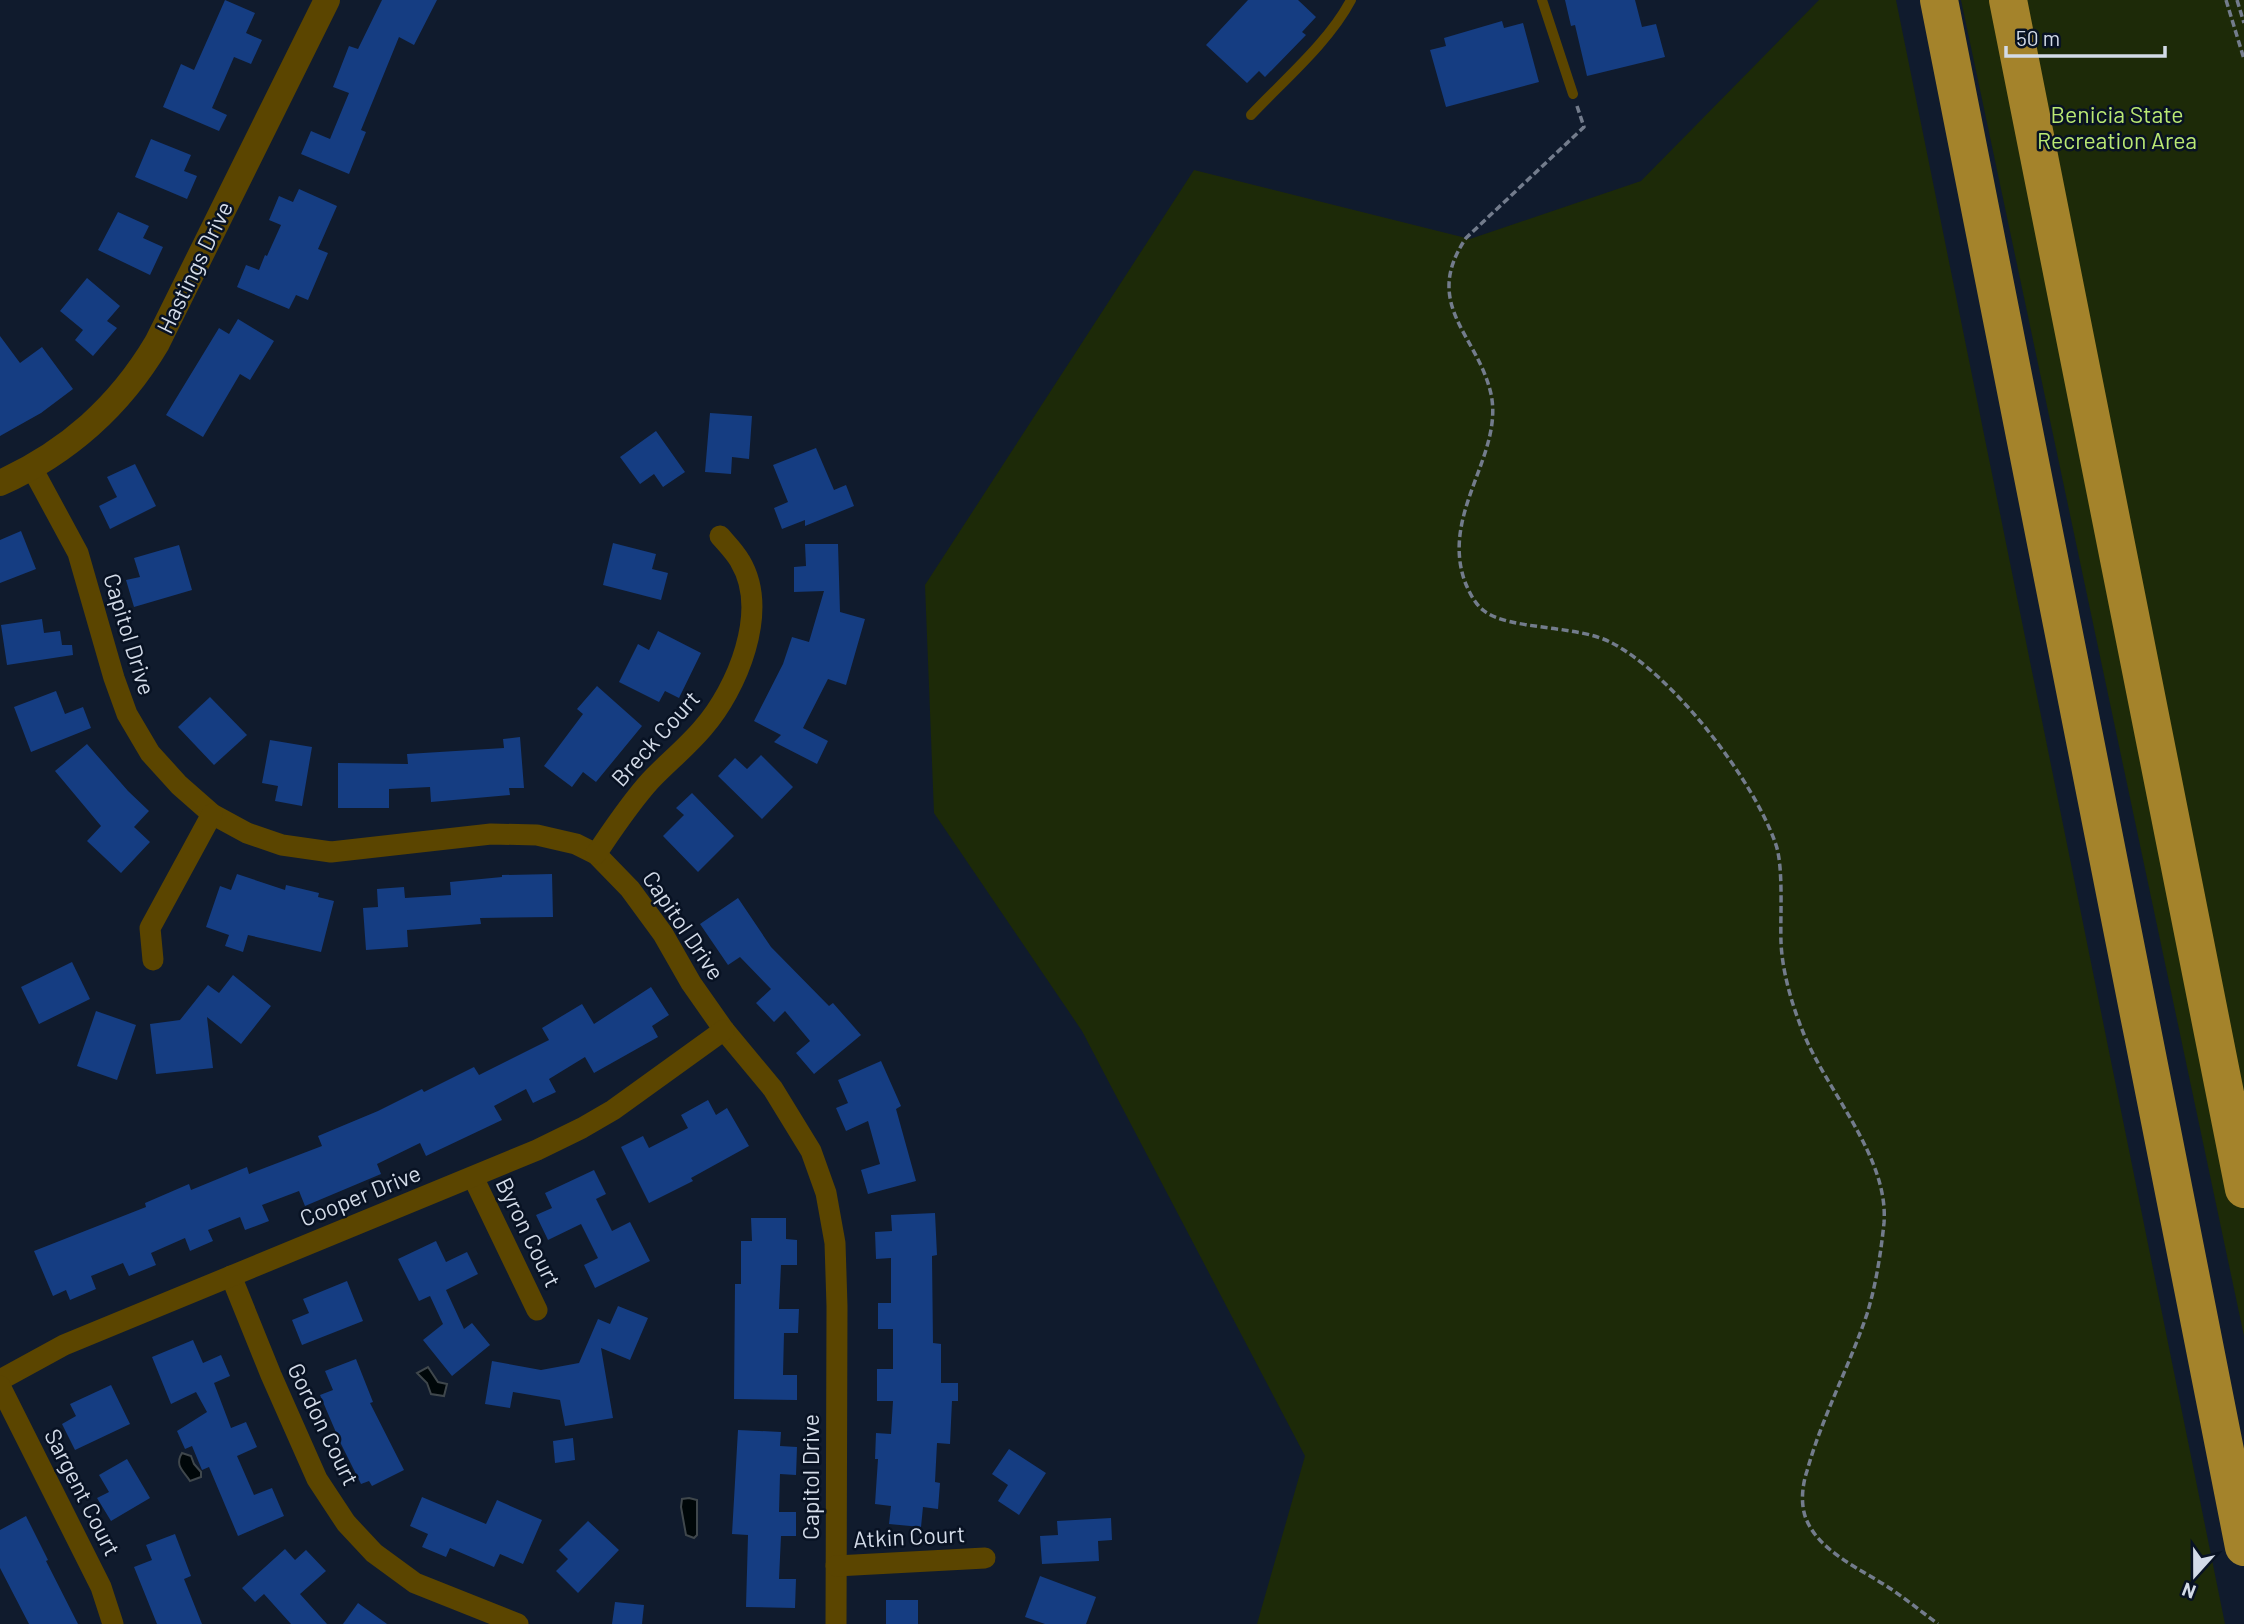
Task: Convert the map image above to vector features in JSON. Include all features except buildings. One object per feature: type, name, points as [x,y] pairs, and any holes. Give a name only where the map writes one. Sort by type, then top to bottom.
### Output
[{"type":"highway","points":[[1939,0],[2244,1547]]},
{"type":"highway","points":[[2008,0],[2244,1189]]},
{"type":"street","name":"Hastings Drive","points":[[0,482],[32,468],[88,429],[141,370],[157,343],[327,0]]},
{"type":"street","name":"Capitol Drive","points":[[32,468],[78,553],[127,714],[150,753],[179,785],[212,814],[247,833],[282,845],[331,852],[491,834],[537,835],[576,844],[596,854],[630,889],[663,933],[691,983],[724,1030],[773,1089],[811,1151],[826,1194],[835,1243],[836,1624]]},
{"type":"street","name":"Breck Court","points":[[596,854],[648,783],[703,729],[730,692],[746,652],[751,610],[749,584],[740,561],[720,536]]},
{"type":"street","points":[[153,960],[150,928],[212,814]]},
{"type":"street","name":"Cooper Drive","points":[[0,1380],[64,1345],[473,1177],[582,1128],[640,1092],[724,1030]]},
{"type":"street","name":"Byron Court","points":[[473,1177],[537,1310]]},
{"type":"street","name":"Gordon Court","points":[[231,1276],[317,1479],[346,1523],[374,1553],[415,1583],[518,1624]]},
{"type":"street","name":"Sargent Court","points":[[0,1386],[101,1587],[113,1624]]},
{"type":"street","name":"Atkin Court","points":[[836,1566],[985,1558]]},
{"type":"lane","points":[[1251,115],[1318,44],[1344,14],[1351,0]]},
{"type":"lane","points":[[1542,0],[1573,94]]},
{"type":"path","points":[[2225,0],[2244,59]]},
{"type":"path","points":[[2237,0],[2244,22]]},
{"type":"path","points":[[1573,94],[1584,127],[1466,238],[1458,250],[1450,277],[1449,294],[1454,315],[1489,385],[1493,407],[1490,436],[1465,506],[1461,539],[1464,577],[1480,608],[1496,618],[1569,629],[1600,638],[1610,641],[1640,661],[1699,719],[1762,813],[1777,846],[1781,948],[1801,1028],[1814,1059],[1880,1175],[1885,1199],[1881,1246],[1868,1308],[1806,1474],[1802,1505],[1807,1523],[1823,1542],[1938,1624]]},
{"type":"green space","points":[[1819,0],[1896,0],[2225,1624],[1257,1624],[1305,1456],[1082,1031],[934,813],[925,585],[1194,170],[1470,239],[1641,181]]},
{"type":"green space","name":"Benicia State Recreation Area","points":[[1961,0],[2244,0],[2244,1336]]},
{"type":"shaded area","points":[[428,1367],[438,1382],[447,1384],[444,1396],[431,1394],[427,1383],[417,1373]]},
{"type":"shaded area","points":[[182,1453],[191,1456],[201,1472],[201,1477],[190,1481],[179,1465]]},
{"type":"shaded area","points":[[682,1499],[697,1500],[697,1535],[694,1538],[686,1535],[681,1507]]}]
